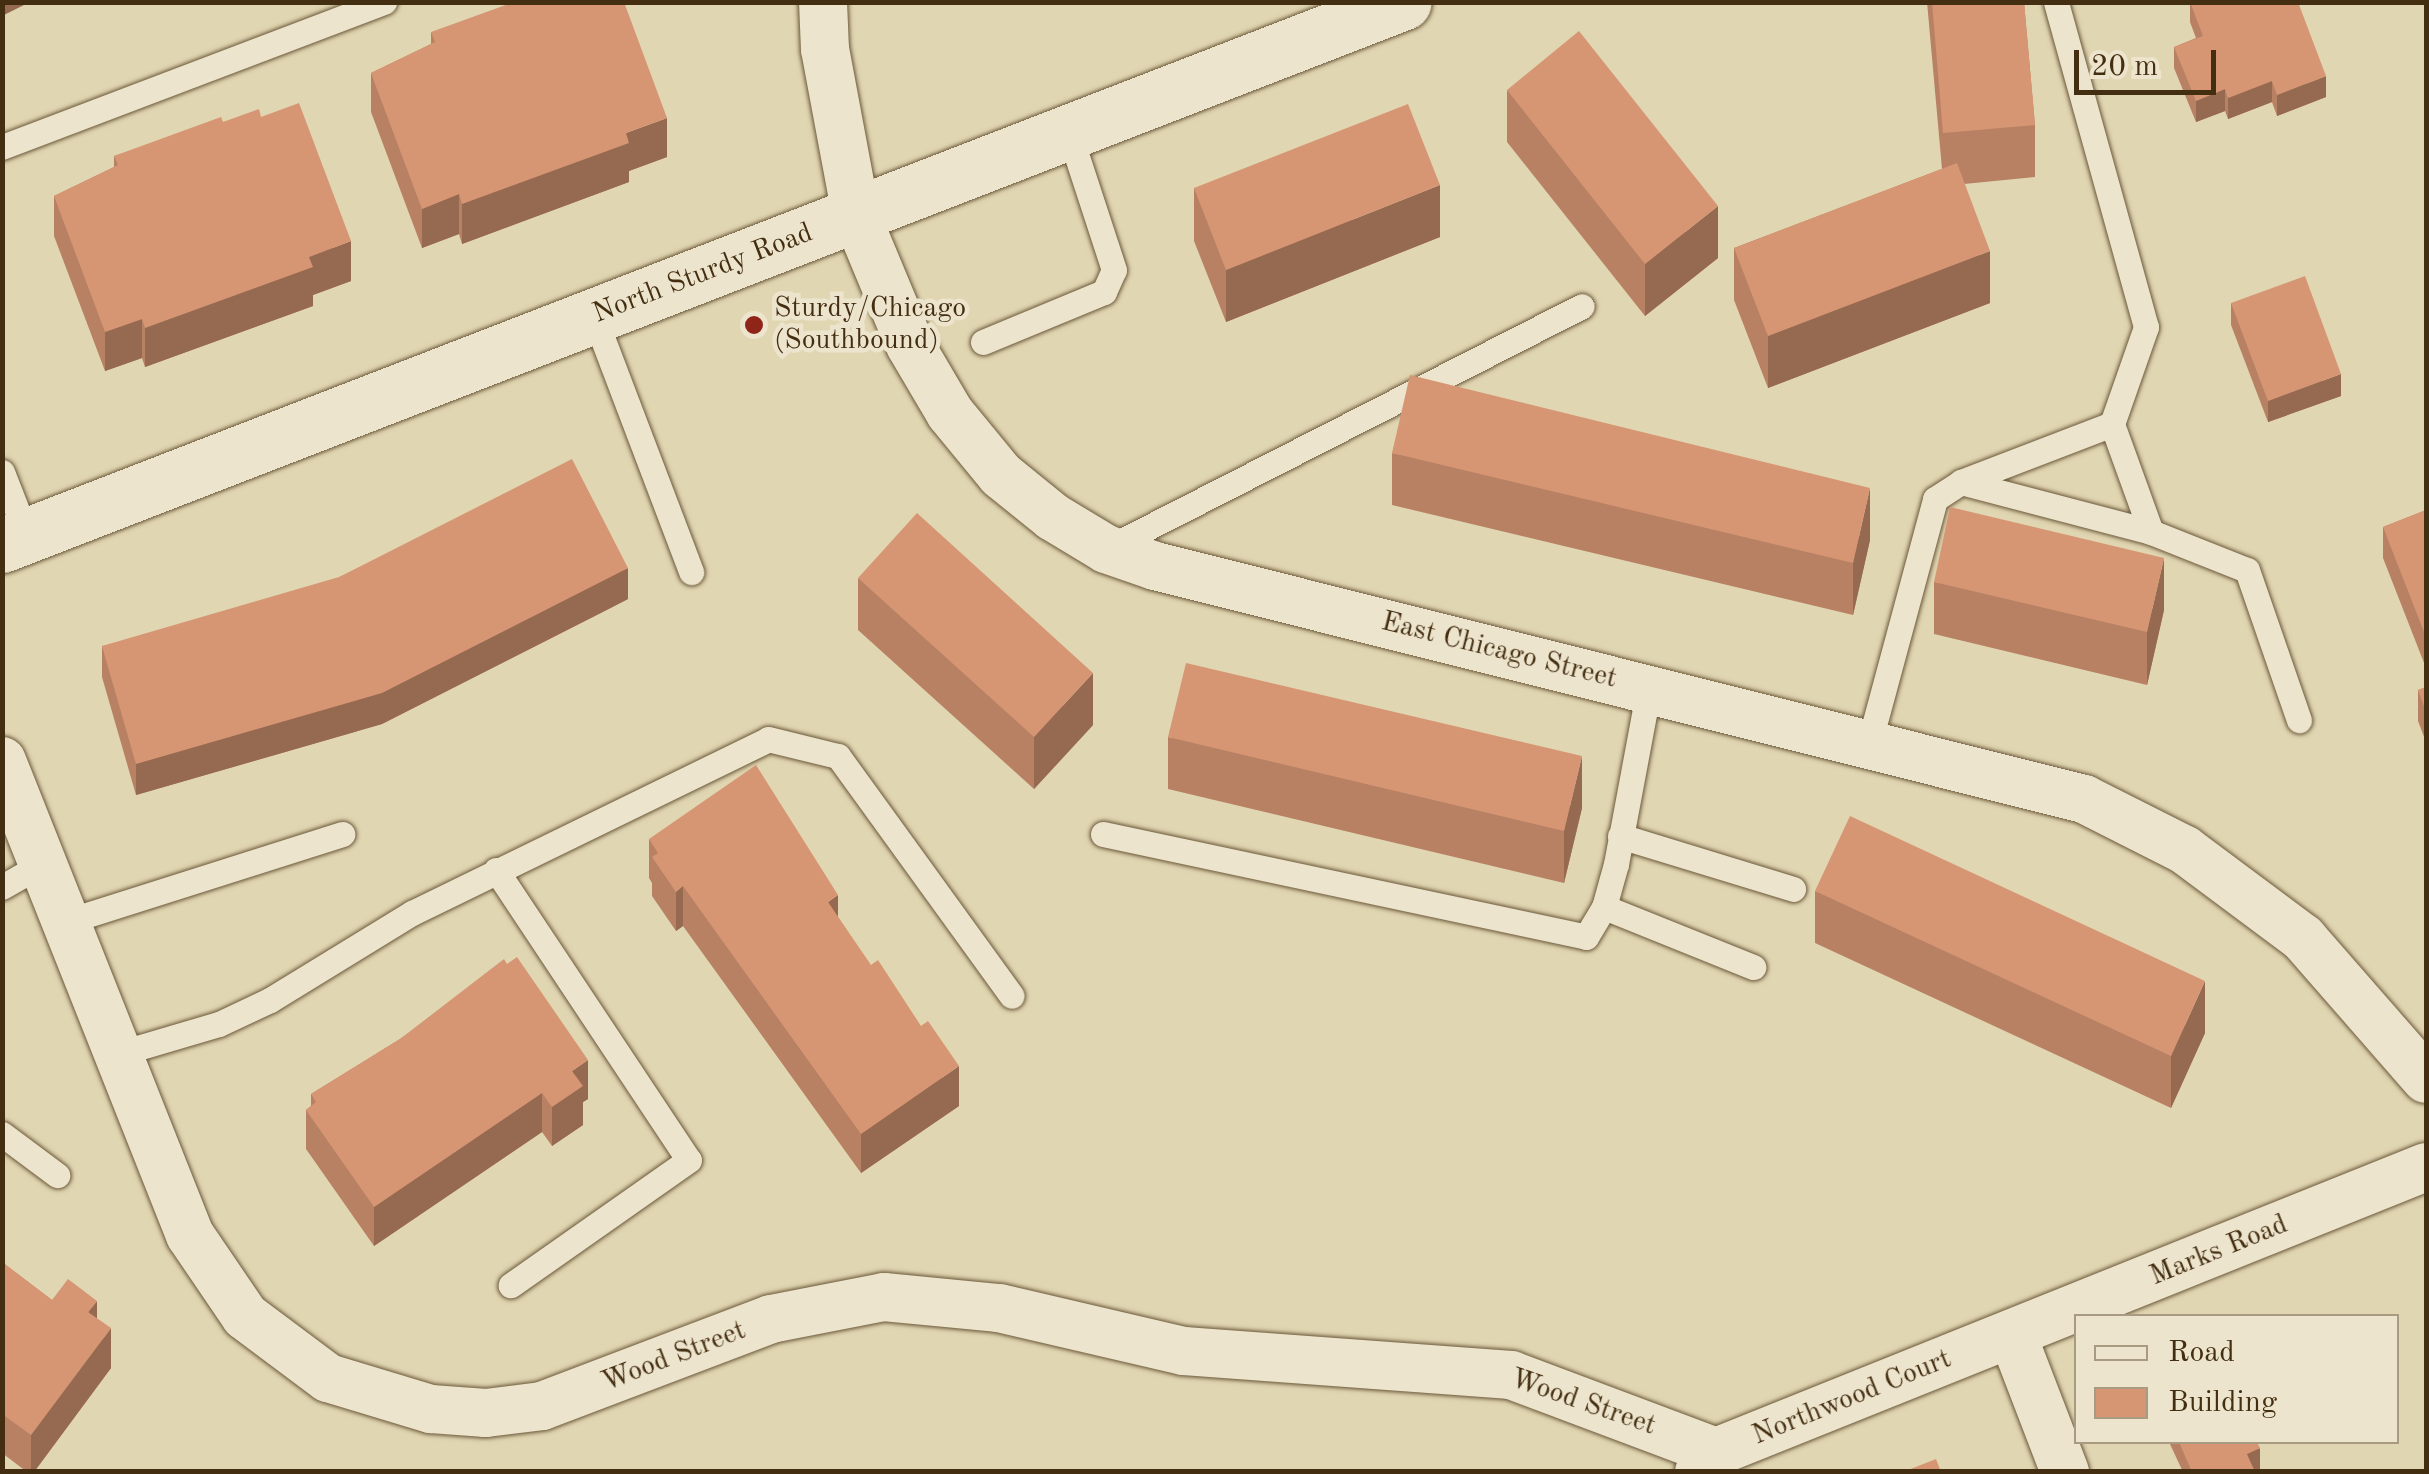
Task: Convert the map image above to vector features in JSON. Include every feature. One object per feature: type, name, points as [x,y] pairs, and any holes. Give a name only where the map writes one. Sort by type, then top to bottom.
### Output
[{"type":"street","name":"East Chicago Street","points":[[823,2],[825,49],[856,215],[910,344],[950,413],[1001,475],[1106,549],[2084,799],[2185,850],[2303,938],[2426,1078]]},
{"type":"street","name":"North Sturdy Road","points":[[15,540],[1069,132],[1376,8]]},
{"type":"street","name":"Wood Street","points":[[2,761],[22,876],[65,922],[190,1235],[216,1280],[282,1348],[374,1396],[486,1413],[542,1406],[771,1318],[884,1297],[1000,1308],[1184,1351],[1511,1375],[1707,1462]]},
{"type":"street","name":"Marks Road","points":[[2012,1334],[2426,1167]]},
{"type":"street","name":"Northwood Court","points":[[1707,1462],[2012,1334]]},
{"type":"street","points":[[2012,1334],[2065,1472]]},
{"type":"lane","points":[[2,147],[384,2]]},
{"type":"lane","points":[[2056,2],[2146,327],[2112,424],[2151,532]]},
{"type":"lane","points":[[982,342],[1104,292],[1114,270],[1069,132]]},
{"type":"lane","points":[[1106,549],[1582,306]]},
{"type":"lane","points":[[594,316],[691,572]]},
{"type":"lane","points":[[1869,744],[1922,526],[1935,500],[1961,482],[2112,424]]},
{"type":"lane","points":[[2,472],[15,540]]},
{"type":"lane","points":[[1961,482],[2151,532],[2247,570],[2299,720]]},
{"type":"lane","points":[[1103,834],[1586,937],[1604,907],[1649,688]]},
{"type":"lane","points":[[117,1054],[219,1024],[270,1000],[496,870],[768,738],[838,756],[1012,996]]},
{"type":"lane","points":[[65,922],[342,834]]},
{"type":"lane","points":[[1620,836],[1793,889]]},
{"type":"lane","points":[[496,870],[690,1160],[510,1286]]},
{"type":"lane","points":[[1604,907],[1752,967]]},
{"type":"lane","points":[[2,1134],[57,1174]]},
{"type":"building","points":[[514,2],[624,2],[667,118],[626,133],[629,143],[462,204],[459,194],[422,209],[371,73],[435,42],[431,32]]},
{"type":"building","points":[[1932,2],[2024,2],[2035,125],[1943,133]]},
{"type":"building","points":[[2190,2],[2298,2],[2326,76],[2277,95],[2272,81],[2228,98],[2225,89],[2196,101],[2174,47],[2203,36]]},
{"type":"building","points":[[1579,31],[1718,206],[1645,264],[1507,90]]},
{"type":"building","points":[[299,103],[351,241],[309,257],[313,267],[145,328],[142,319],[105,332],[54,196],[118,165],[114,156],[221,117],[223,122],[259,109],[261,117]]},
{"type":"building","points":[[1408,104],[1440,185],[1226,270],[1194,188]]},
{"type":"building","points":[[1957,163],[1990,251],[1768,336],[1734,248]]},
{"type":"building","points":[[2305,276],[2341,374],[2268,401],[2231,303]]},
{"type":"building","points":[[1410,375],[1870,488],[1853,563],[1392,453]]},
{"type":"building","points":[[572,459],[628,568],[382,693],[136,764],[102,646],[339,577]]},
{"type":"building","points":[[1950,507],[2164,558],[2147,632],[1934,582]]},
{"type":"building","points":[[2426,510],[2426,637],[2383,527]]},
{"type":"building","points":[[917,513],[1093,673],[1034,737],[858,578]]},
{"type":"building","points":[[1186,663],[1582,756],[1564,831],[1168,737]]},
{"type":"building","points":[[2426,687],[2426,712],[2418,690]]},
{"type":"building","points":[[756,765],[838,895],[828,902],[871,965],[878,960],[921,1026],[928,1021],[959,1066],[861,1134],[683,886],[676,892],[652,857],[658,853],[649,839]]},
{"type":"building","points":[[1850,816],[2205,981],[2171,1056],[1815,891]]},
{"type":"building","points":[[517,957],[588,1060],[572,1071],[583,1086],[552,1107],[542,1093],[374,1207],[306,1110],[316,1102],[311,1094],[400,1039],[504,959],[507,964]]},
{"type":"building","points":[[2,1262],[52,1300],[68,1279],[97,1301],[88,1312],[111,1328],[31,1435],[2,1414]]},
{"type":"building","points":[[2180,1444],[2258,1444],[2260,1448],[2247,1454],[2255,1472],[2192,1472]]},
{"type":"building","points":[[1936,1459],[1941,1472],[1903,1472]]},
{"type":"place","name":"Sturdy/Chicago (Southbound)","points":[[754,325]]}]
